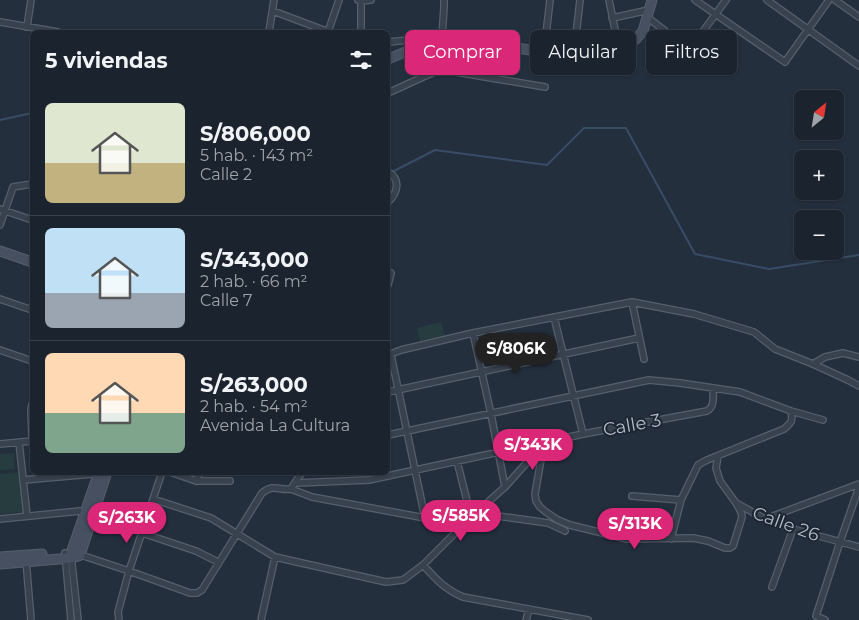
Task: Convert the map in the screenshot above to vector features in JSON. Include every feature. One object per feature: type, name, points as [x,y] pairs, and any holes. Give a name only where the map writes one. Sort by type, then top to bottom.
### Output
[{"type":"street","points":[[27,27],[31,0]]},
{"type":"street","points":[[269,30],[274,0]]},
{"type":"street","points":[[330,30],[339,0]]},
{"type":"street","points":[[361,30],[359,0],[371,0]]},
{"type":"street","points":[[442,30],[444,0]]},
{"type":"street","points":[[547,30],[550,0]]},
{"type":"street","points":[[577,30],[580,0]]},
{"type":"street","points":[[609,0],[615,30]]},
{"type":"street","points":[[636,39],[643,31],[652,0]]},
{"type":"street","points":[[695,0],[785,62],[829,0]]},
{"type":"street","points":[[648,13],[683,45],[687,46],[693,45],[726,0]]},
{"type":"street","points":[[767,0],[859,66]]},
{"type":"street","points":[[835,0],[859,17]]},
{"type":"street","points":[[272,11],[323,30]]},
{"type":"street","points":[[612,18],[648,13]]},
{"type":"street","points":[[0,22],[46,30]]},
{"type":"street","points":[[308,30],[309,25]]},
{"type":"street","points":[[390,42],[405,40]]},
{"type":"street","points":[[390,58],[405,52]]},
{"type":"street","points":[[390,92],[434,72],[444,70],[545,87]]},
{"type":"street","points":[[390,173],[396,181],[396,190],[390,200]]},
{"type":"street","points":[[0,225],[2,210],[13,186],[30,184]]},
{"type":"street","points":[[2,210],[30,219]]},
{"type":"street","points":[[0,251],[30,261]]},
{"type":"street","points":[[0,299],[30,309]]},
{"type":"street","points":[[632,302],[644,359]]},
{"type":"street","points":[[390,355],[401,350],[473,333],[632,302],[694,314],[754,332],[775,350],[813,364],[859,386]]},
{"type":"street","points":[[554,317],[583,434]]},
{"type":"street","points":[[473,333],[505,487]]},
{"type":"street","points":[[390,392],[639,338]]},
{"type":"street","points":[[0,350],[30,360]]},
{"type":"street","points":[[813,364],[843,352],[859,357]]},
{"type":"street","points":[[390,359],[425,518]]},
{"type":"street","points":[[390,435],[649,380],[740,392],[823,420]]},
{"type":"street","name":"Calle 3","points":[[296,483],[369,480],[583,434],[709,411],[712,407],[713,388]]},
{"type":"street","points":[[671,539],[681,500],[698,465],[784,429],[791,423],[791,410]]},
{"type":"street","points":[[0,444],[30,441]]},
{"type":"street","points":[[19,442],[28,516]]},
{"type":"street","points":[[153,499],[211,518],[274,557],[386,582],[403,580],[422,565],[505,487],[544,442]]},
{"type":"street","points":[[544,442],[535,494],[536,501],[549,515],[570,525],[627,539],[693,538],[730,548],[733,546],[742,517],[736,503]]},
{"type":"street","name":"Calle 26","points":[[718,456],[716,468],[720,481],[736,503],[749,512],[793,529],[859,547]]},
{"type":"street","points":[[457,461],[471,518]]},
{"type":"street","points":[[24,480],[82,475]]},
{"type":"street","points":[[72,620],[70,556],[100,475]]},
{"type":"street","points":[[78,620],[70,556],[100,475]]},
{"type":"street","points":[[119,620],[118,612],[129,571],[161,475]]},
{"type":"street","points":[[179,475],[196,481],[230,481]]},
{"type":"street","points":[[196,481],[199,475]]},
{"type":"street","points":[[291,489],[300,475]]},
{"type":"street","points":[[765,519],[859,485]]},
{"type":"street","points":[[825,620],[816,616],[859,485]]},
{"type":"street","points":[[0,557],[87,557],[197,593],[202,590],[262,493],[274,487],[291,489],[312,497],[463,525]]},
{"type":"street","points":[[632,496],[681,500]]},
{"type":"street","points":[[479,510],[491,515],[548,523],[565,531]]},
{"type":"street","points":[[0,519],[85,512]]},
{"type":"street","points":[[548,523],[549,515]]},
{"type":"street","points":[[772,587],[793,529]]},
{"type":"street","points":[[142,533],[196,551],[218,562]]},
{"type":"street","points":[[261,620],[274,557]]},
{"type":"street","points":[[0,564],[26,558]]},
{"type":"street","points":[[26,558],[31,620]]},
{"type":"street","points":[[422,565],[440,584],[463,597],[588,620]]},
{"type":"street","points":[[526,620],[529,609]]},
{"type":"green space","points":[[441,322],[445,336],[420,341],[417,328]]},
{"type":"green space","points":[[14,453],[15,469],[0,470],[0,454]]},
{"type":"green space","points":[[20,472],[24,512],[0,514],[0,474]]},
{"type":"waterway","points":[[0,120],[30,113]]},
{"type":"waterway","points":[[390,173],[435,150],[547,165],[584,128],[626,128],[695,254],[769,269],[859,255]]}]
